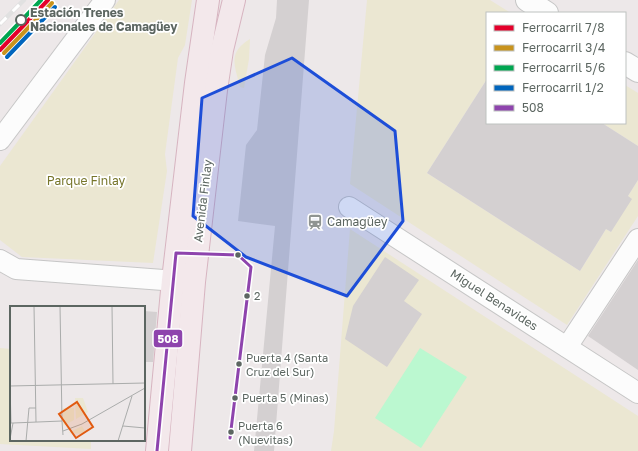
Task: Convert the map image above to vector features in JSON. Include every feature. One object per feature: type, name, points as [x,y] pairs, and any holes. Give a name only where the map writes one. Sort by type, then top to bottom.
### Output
[{"type":"main road","name":"Avenida Finlay","points":[[180,451],[183,281],[176,253],[196,83],[208,0]]},
{"type":"main road","name":"Avenida Finlay","points":[[157,451],[183,281],[197,254],[216,90],[222,50],[234,0]]},
{"type":"main road","points":[[176,253],[197,254]]},
{"type":"street","points":[[0,140],[105,0]]},
{"type":"street","points":[[527,0],[545,12]]},
{"type":"street","points":[[626,64],[638,71]]},
{"type":"street","name":"Miguel Benavides","points":[[349,207],[638,393]]},
{"type":"street","points":[[567,347],[638,239]]},
{"type":"street","points":[[0,260],[16,269],[183,281]]},
{"type":"highlighted area","points":[[292,58],[395,131],[403,221],[347,296],[246,257],[193,216],[202,98]]},
{"type":"green space","name":"Parque Finlay","points":[[119,0],[192,0],[185,45],[178,58],[165,154],[167,171],[153,263],[22,257],[0,240],[0,166]]},
{"type":"green space","points":[[367,0],[490,0],[509,12],[486,12],[486,81],[427,173],[580,271],[606,229],[611,232],[628,196],[638,180],[638,216],[567,325],[350,184]]},
{"type":"green space","points":[[250,39],[249,59],[244,88],[240,87],[234,60],[238,49]]},
{"type":"green space","points":[[626,86],[638,93],[638,146],[604,124],[626,124]]},
{"type":"green space","points":[[350,229],[638,416],[638,451],[331,451],[334,431]]},
{"type":"green space","points":[[0,348],[10,349],[10,441],[91,441],[91,449],[0,444]]},
{"type":"shaded area","points":[[420,348],[467,377],[421,448],[375,418]]},
{"type":"building","points":[[277,0],[309,0],[274,451],[254,451],[275,226],[238,221],[246,145],[257,130],[265,55],[276,18]]},
{"type":"building","points":[[486,81],[486,124],[604,124],[638,146],[638,180],[628,196],[632,199],[611,232],[606,229],[580,271],[427,173]]},
{"type":"building","points":[[385,257],[419,280],[404,301],[422,314],[387,367],[345,339],[353,306]]},
{"type":"building","points":[[638,260],[638,370],[588,336]]},
{"type":"building","points":[[145,311],[157,312],[153,362],[145,362]]},
{"type":"railway","points":[[0,24],[24,0]]},
{"type":"rail line","name":"5/6","points":[[0,43],[41,0]]},
{"type":"rail line","name":"7/8","points":[[0,50],[48,0]]},
{"type":"rail line","name":"3/4","points":[[4,53],[52,3]]},
{"type":"rail line","name":"1/2","points":[[7,57],[55,7]]},
{"type":"transit line","name":"508","points":[[157,451],[176,253],[238,255],[251,267],[230,438]]},
{"type":"place","name":"Estación Trenes Nacionales de Camagüey","points":[[21,20]]},
{"type":"place","name":"Camagüey","points":[[315,222]]},
{"type":"place","name":"2","points":[[247,296]]},
{"type":"place","name":"Puerta 4 (Santa Cruz del Sur)","points":[[239,364]]},
{"type":"place","name":"Puerta 5 (Minas)","points":[[235,398]]},
{"type":"place","name":"Puerta 6 (Nuevitas)","points":[[231,432]]}]
